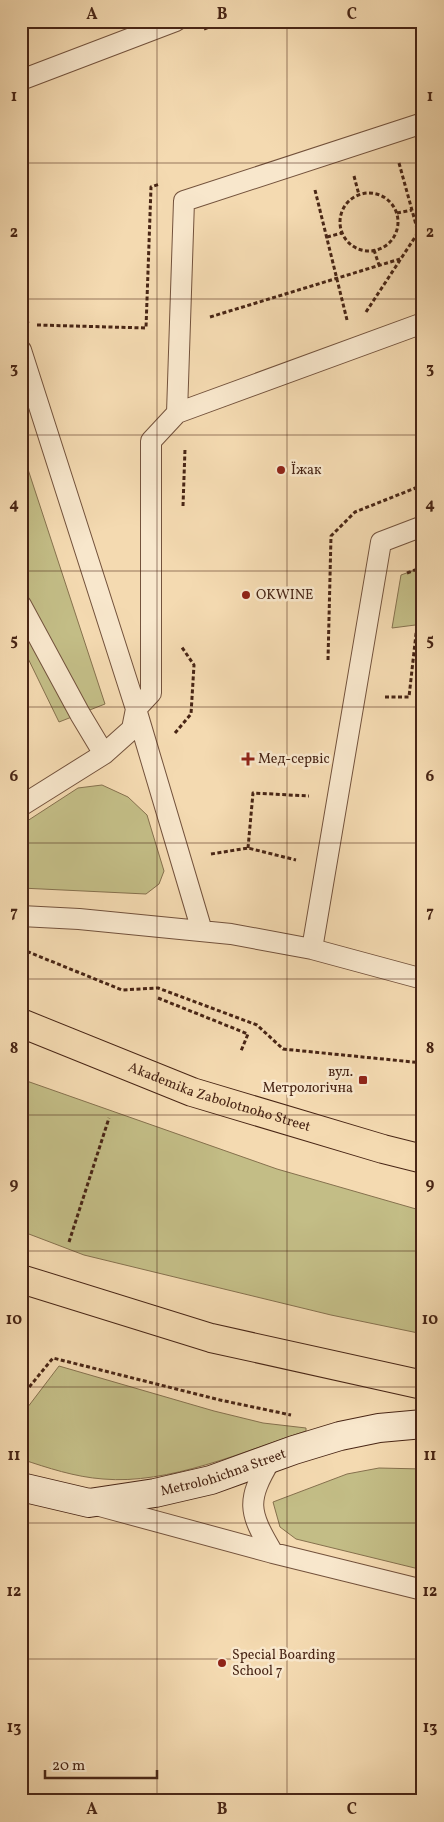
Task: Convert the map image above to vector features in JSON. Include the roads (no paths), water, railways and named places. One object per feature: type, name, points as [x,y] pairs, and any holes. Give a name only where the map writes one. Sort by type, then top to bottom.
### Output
[{"type":"highway","name":"Akademika Zabolotnoho Street","points":[[21,1023],[192,1092],[383,1149],[423,1159]]},
{"type":"highway","points":[[21,1279],[211,1338],[423,1385]]},
{"type":"street","name":"Metrolohichna Street","points":[[21,1487],[89,1503],[155,1493],[211,1480],[340,1436],[379,1428],[423,1424]]},
{"type":"lane","points":[[21,80],[176,21]]},
{"type":"lane","points":[[177,413],[184,201],[423,123]]},
{"type":"lane","points":[[21,806],[104,754],[132,728],[136,710],[151,693],[151,441],[177,413],[423,323]]},
{"type":"lane","points":[[21,350],[136,710],[202,931]]},
{"type":"lane","points":[[312,949],[381,542],[423,526]]},
{"type":"lane","points":[[21,605],[80,714],[104,754]]},
{"type":"lane","points":[[21,916],[79,919],[231,934],[312,949],[423,979]]},
{"type":"lane","points":[[271,1459],[257,1482],[252,1503],[258,1528],[273,1553]]},
{"type":"lane","points":[[89,1503],[273,1553],[423,1590]]},
{"type":"place","name":"Їжак","points":[[281,470]]},
{"type":"place","name":"OKWINE","points":[[246,595]]},
{"type":"place","name":"Мед-сервіс","points":[[248,759]]},
{"type":"place","name":"вул. Метрологічна","points":[[363,1080]]},
{"type":"place","name":"Special Boarding School 7","points":[[222,1663]]}]
